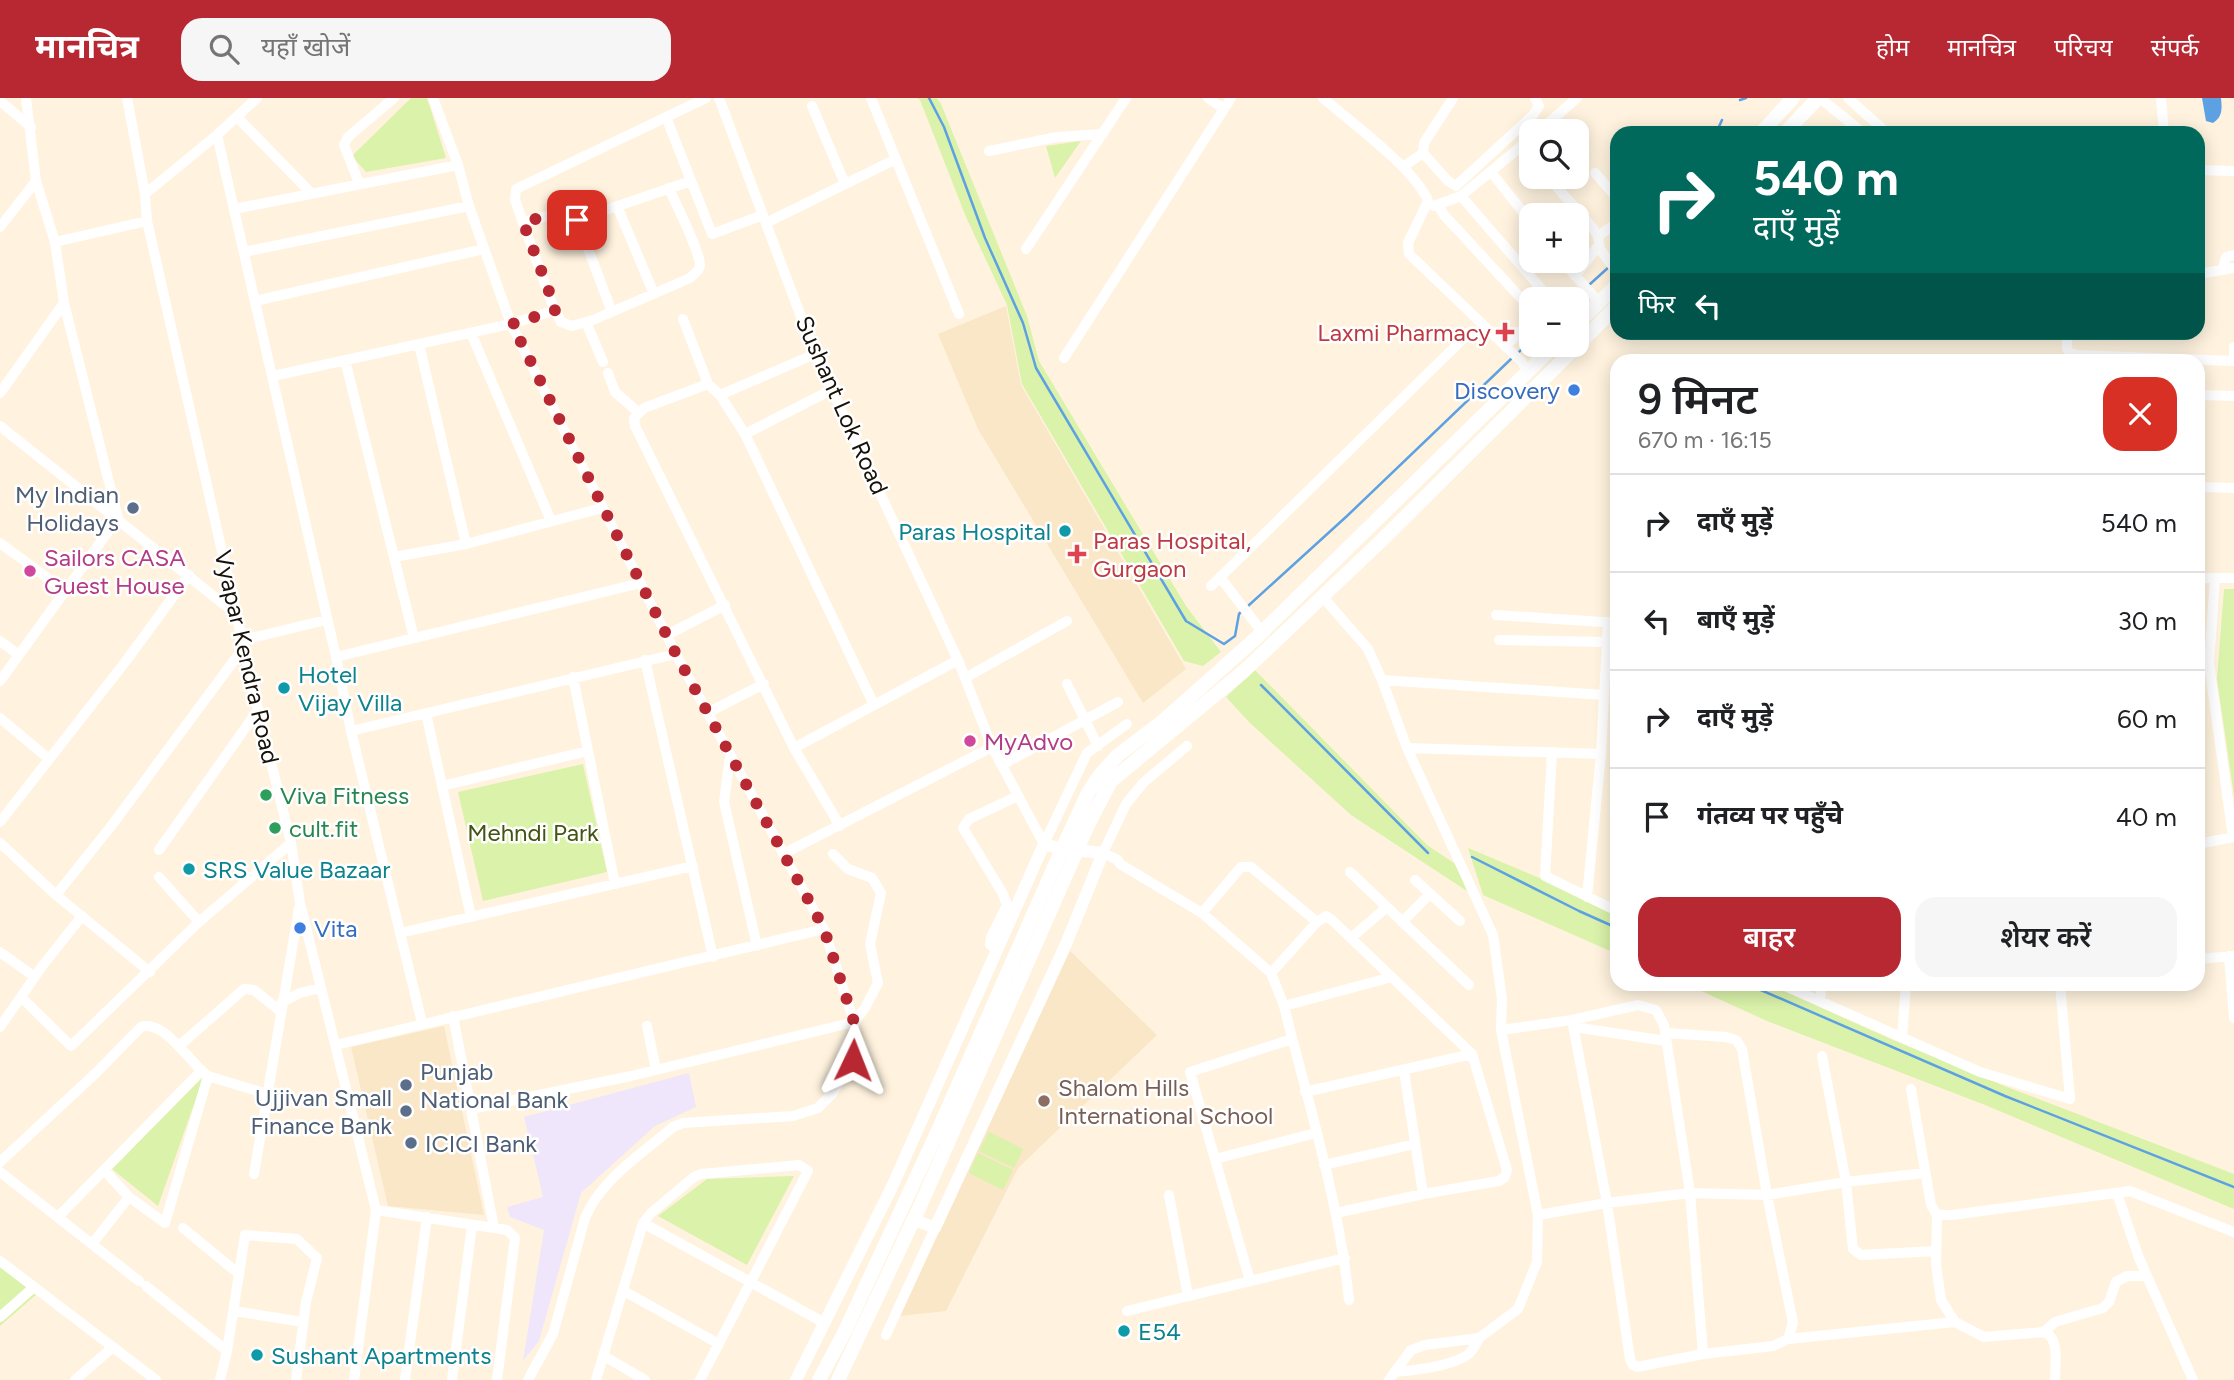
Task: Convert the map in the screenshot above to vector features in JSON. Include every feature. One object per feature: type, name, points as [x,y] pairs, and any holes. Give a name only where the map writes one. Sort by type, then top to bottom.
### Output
[{"type":"main road","points":[[1767,126],[1793,98]]},
{"type":"main road","points":[[1792,126],[1819,98]]},
{"type":"main road","points":[[1589,289],[1610,286]]},
{"type":"main road","points":[[838,1380],[914,1219],[1077,850],[1111,781],[1244,671],[1381,541],[1610,313]]},
{"type":"main road","points":[[819,1380],[844,1333],[936,1135],[1062,849],[1088,793],[1099,776],[1118,755],[1163,721],[1262,632],[1525,366],[1538,357]]},
{"type":"street","points":[[0,681],[118,518],[64,303],[55,242],[36,181],[26,98]]},
{"type":"street","name":"Vyapar Kendra Road","points":[[127,98],[145,194],[147,221],[290,843],[300,903],[376,1210],[354,1380]]},
{"type":"street","points":[[145,194],[257,98]]},
{"type":"street","points":[[359,183],[344,145],[348,137],[394,98]]},
{"type":"street","points":[[433,98],[512,324],[676,654],[824,929],[854,1022],[853,1060],[832,1094],[818,1108],[793,1116],[683,1123],[673,1127],[601,1189],[586,1218],[553,1334],[528,1380]]},
{"type":"street","points":[[669,188],[700,265],[697,272],[690,278],[586,322],[567,326],[561,322],[514,194],[520,185],[706,98]]},
{"type":"street","name":"Sushant Lok Road","points":[[719,98],[815,354],[958,660],[992,747],[1044,844]]},
{"type":"street","points":[[871,98],[959,314]]},
{"type":"street","points":[[1026,249],[1126,98]]},
{"type":"street","points":[[1208,98],[1224,109]]},
{"type":"street","points":[[1064,358],[1231,98]]},
{"type":"street","points":[[1323,98],[1403,167],[1424,191],[1428,201],[1408,243],[1409,254],[1525,366]]},
{"type":"street","points":[[1453,98],[1424,143],[1423,153],[1448,181],[1456,186],[1533,114],[1539,106],[1535,98]]},
{"type":"street","points":[[1553,119],[1577,98]]},
{"type":"street","points":[[1819,98],[1855,126]]},
{"type":"street","points":[[2161,98],[2163,126]]},
{"type":"street","points":[[0,102],[31,127]]},
{"type":"street","points":[[1847,119],[1852,102],[1879,126]]},
{"type":"street","points":[[812,106],[845,184]]},
{"type":"street","points":[[237,117],[311,193]]},
{"type":"street","points":[[666,117],[712,234],[764,219],[896,159]]},
{"type":"street","points":[[989,150],[1057,137],[1102,134]]},
{"type":"street","points":[[217,135],[351,731],[422,1023]]},
{"type":"street","points":[[1423,211],[1461,196],[1519,148]]},
{"type":"street","points":[[1403,167],[1423,153]]},
{"type":"street","points":[[234,209],[458,165]]},
{"type":"street","points":[[2205,170],[2234,171]]},
{"type":"street","points":[[1490,172],[1519,207]]},
{"type":"street","points":[[1595,173],[1610,190]]},
{"type":"street","points":[[0,227],[36,181]]},
{"type":"street","points":[[577,220],[691,181]]},
{"type":"street","points":[[1557,189],[1610,262]]},
{"type":"street","points":[[1461,196],[1540,287]]},
{"type":"street","points":[[0,204],[11,212]]},
{"type":"street","points":[[1438,205],[1444,215],[1519,296]]},
{"type":"street","points":[[244,252],[469,206]]},
{"type":"street","points":[[617,206],[654,294]]},
{"type":"street","points":[[523,222],[562,214],[571,215],[577,220],[612,312]]},
{"type":"street","points":[[55,242],[147,221]]},
{"type":"street","points":[[1588,287],[1600,245],[1610,232]]},
{"type":"street","points":[[255,301],[484,249]]},
{"type":"street","points":[[2222,270],[2226,257],[2234,255]]},
{"type":"street","points":[[2205,273],[2234,268]]},
{"type":"street","points":[[1573,273],[1585,287]]},
{"type":"street","points":[[0,393],[64,303]]},
{"type":"street","points":[[273,376],[512,324],[556,310]]},
{"type":"street","points":[[683,319],[708,384],[720,395],[745,435],[874,705]]},
{"type":"street","points":[[586,322],[603,362]]},
{"type":"street","points":[[1211,586],[1470,332]]},
{"type":"street","points":[[471,333],[551,521]]},
{"type":"street","points":[[1508,348],[1519,334]]},
{"type":"street","points":[[2067,340],[2067,349],[2074,354]]},
{"type":"street","points":[[419,344],[466,544]]},
{"type":"street","points":[[2205,359],[2234,360],[2234,347]]},
{"type":"street","points":[[720,395],[815,354]]},
{"type":"street","points":[[345,360],[414,638]]},
{"type":"street","points":[[608,373],[615,392],[639,413]]},
{"type":"street","points":[[708,384],[644,408],[634,418],[635,426],[794,748],[840,826]]},
{"type":"street","points":[[745,435],[833,389]]},
{"type":"street","points":[[2205,395],[2234,396]]},
{"type":"street","points":[[0,426],[236,614]]},
{"type":"street","points":[[2205,487],[2234,488]]},
{"type":"street","points":[[394,557],[466,544],[602,508]]},
{"type":"street","points":[[0,543],[65,592]]},
{"type":"street","points":[[0,822],[190,575]]},
{"type":"street","points":[[1220,577],[1262,632]]},
{"type":"street","points":[[2205,578],[2234,579]]},
{"type":"street","points":[[2205,656],[2215,578]]},
{"type":"street","points":[[336,657],[641,583]]},
{"type":"street","points":[[1322,596],[1368,649],[1408,748],[1493,935],[1502,999],[1501,1030],[1538,1215],[1537,1262],[1518,1309],[1479,1338],[1473,1350],[1465,1357],[1392,1376]]},
{"type":"street","points":[[667,635],[725,605]]},
{"type":"street","points":[[1496,615],[1610,622]]},
{"type":"street","points":[[56,895],[112,825],[243,644],[326,620]]},
{"type":"street","points":[[965,678],[1067,621]]},
{"type":"street","points":[[1587,897],[1610,630]]},
{"type":"street","points":[[0,640],[19,655]]},
{"type":"street","points":[[1499,640],[1607,642]]},
{"type":"street","points":[[351,731],[676,654]]},
{"type":"street","points":[[645,660],[713,957]]},
{"type":"street","points":[[794,748],[958,660]]},
{"type":"street","points":[[2205,670],[2233,837],[2205,843]]},
{"type":"street","points":[[573,677],[615,884]]},
{"type":"street","points":[[1382,680],[1604,695]]},
{"type":"street","points":[[707,713],[764,684]]},
{"type":"street","points":[[1067,684],[1098,746]]},
{"type":"street","points":[[1002,765],[1118,702]]},
{"type":"street","points":[[159,850],[258,710]]},
{"type":"street","points":[[426,713],[471,917]]},
{"type":"street","points":[[0,718],[49,759]]},
{"type":"street","points":[[796,1380],[892,1187],[1080,765],[1087,753],[1127,724]]},
{"type":"street","points":[[886,1335],[1066,944],[1126,804],[1144,782],[1187,746]]},
{"type":"street","points":[[783,854],[992,747]]},
{"type":"street","points":[[1408,748],[1601,754]]},
{"type":"street","points":[[442,786],[588,751]]},
{"type":"street","points":[[1552,752],[1545,876],[1610,908]]},
{"type":"street","points":[[730,756],[724,802],[757,946]]},
{"type":"street","points":[[997,950],[990,945],[991,937],[1007,905],[963,828],[969,819],[1018,796]]},
{"type":"street","points":[[0,843],[56,895],[150,972]]},
{"type":"street","points":[[21,998],[71,1046],[199,922],[290,843]]},
{"type":"street","points":[[1044,844],[1102,855],[1114,866],[1120,864],[1202,913],[1270,973],[1284,1006],[1336,1213],[1345,1258],[1349,1300]]},
{"type":"street","points":[[471,1109],[656,1070],[854,1022],[878,983],[870,944],[881,894],[872,878],[848,869],[833,854]]},
{"type":"street","points":[[400,933],[692,866]]},
{"type":"street","points":[[1202,913],[1241,867],[1251,867],[1317,922]]},
{"type":"street","points":[[1350,872],[1469,985]]},
{"type":"street","points":[[159,877],[199,922]]},
{"type":"street","points":[[1415,880],[1460,921]]},
{"type":"street","points":[[1402,922],[1430,894]]},
{"type":"street","points":[[254,1174],[300,903]]},
{"type":"street","points":[[1351,938],[1387,907]]},
{"type":"street","points":[[0,1027],[82,916]]},
{"type":"street","points":[[1270,973],[1317,922],[1326,916],[1472,1054],[1507,1170],[1505,1177],[1499,1181],[1336,1213]]},
{"type":"street","points":[[337,1045],[824,929]]},
{"type":"street","points":[[0,952],[35,977]]},
{"type":"street","points":[[2205,958],[2232,956],[2234,1018]]},
{"type":"street","points":[[1284,1006],[1392,977]]},
{"type":"street","points":[[281,1007],[300,993],[320,988]]},
{"type":"street","points":[[179,1046],[244,989],[254,990],[281,1007]]},
{"type":"street","points":[[1798,991],[1980,1072],[2070,1099],[2061,991]]},
{"type":"street","points":[[1820,1000],[1821,991]]},
{"type":"street","points":[[1902,1037],[1905,991]]},
{"type":"street","points":[[1501,1030],[1573,1023],[1638,1005],[1656,1010],[1666,1037],[1690,1193],[1703,1354]]},
{"type":"street","points":[[453,1016],[495,1228]]},
{"type":"street","points":[[1573,1023],[1666,1037],[1726,1037],[1736,1040],[1742,1049],[1767,1195],[1793,1323],[1788,1339]]},
{"type":"street","points":[[1573,1023],[1633,1365],[1637,1367],[1703,1354],[1773,1346],[1788,1339],[1955,1322]]},
{"type":"street","points":[[0,1162],[141,1027],[149,1024],[179,1046],[205,1074],[267,1094]]},
{"type":"street","points":[[647,1026],[656,1070]]},
{"type":"street","points":[[1250,1281],[1190,1072],[1292,1040]]},
{"type":"street","points":[[1306,1092],[1472,1054]]},
{"type":"street","points":[[1822,1056],[1846,1182],[1853,1249],[1861,1255],[1936,1251]]},
{"type":"street","points":[[1404,1071],[1423,1194]]},
{"type":"street","points":[[58,1217],[205,1074]]},
{"type":"street","points":[[104,1170],[129,1197],[165,1223],[205,1074]]},
{"type":"street","points":[[1912,1089],[1931,1205],[1937,1215],[1936,1251],[1941,1300],[1955,1322],[1984,1337],[2044,1332],[2050,1334],[2054,1339],[2055,1380]]},
{"type":"street","points":[[1215,1159],[1316,1133]]},
{"type":"street","points":[[1324,1165],[1415,1144]]},
{"type":"street","points":[[596,1380],[643,1223],[694,1177],[701,1174],[799,1165],[805,1167],[808,1171],[701,1380]]},
{"type":"street","points":[[0,1172],[227,1351]]},
{"type":"street","points":[[1538,1215],[1606,1203],[1690,1193],[1767,1195],[1926,1173]]},
{"type":"street","points":[[1937,1215],[2130,1191],[2234,1232]]},
{"type":"street","points":[[2117,1193],[2146,1276],[2193,1380]]},
{"type":"street","points":[[1169,1195],[1188,1296]]},
{"type":"street","points":[[92,1244],[129,1197]]},
{"type":"street","points":[[376,1210],[507,1230],[515,1238],[497,1380]]},
{"type":"street","points":[[405,1380],[427,1217]]},
{"type":"street","points":[[914,1219],[935,1228]]},
{"type":"street","points":[[643,1223],[844,1333]]},
{"type":"street","points":[[452,1380],[472,1225]]},
{"type":"street","points":[[183,1228],[239,1274]]},
{"type":"street","points":[[220,1380],[245,1235],[297,1239],[317,1258],[303,1322],[296,1380]]},
{"type":"street","points":[[1127,1311],[1345,1258]]},
{"type":"street","points":[[0,1261],[156,1380]]},
{"type":"street","points":[[2044,1332],[2055,1322],[2103,1308],[2109,1302],[2116,1282],[2127,1276],[2146,1276]]},
{"type":"street","points":[[0,1317],[34,1287]]},
{"type":"street","points":[[624,1291],[719,1344]]},
{"type":"street","points":[[234,1311],[303,1322]]},
{"type":"street","points":[[1392,1376],[1411,1350],[1425,1345],[1479,1338]]},
{"type":"street","points":[[75,1380],[113,1347]]},
{"type":"street","points":[[604,1356],[645,1380]]},
{"type":"shaded area","points":[[1006,306],[1021,385],[1186,669],[1143,703],[978,429],[938,334]]},
{"type":"shaded area","name":"Shalom Hills International School","points":[[1070,951],[1157,1035],[1018,1168],[946,1311],[900,1316]]},
{"type":"shaded area","points":[[444,1026],[484,1215],[388,1206],[351,1047]]},
{"type":"shaded area","points":[[689,1073],[696,1107],[655,1126],[581,1193],[539,1341],[523,1361],[544,1230],[510,1217],[507,1207],[543,1197],[524,1117]]},
{"type":"green space","points":[[411,98],[427,98],[446,158],[366,172],[352,156]]},
{"type":"green space","points":[[917,98],[937,98],[941,104],[1027,316],[1039,361],[1186,606],[1221,652],[1203,666],[1184,661],[1022,384],[1007,305],[966,217]]},
{"type":"green space","points":[[1081,141],[1055,178],[1046,146]]},
{"type":"green space","points":[[2224,589],[2234,589],[2234,796],[2217,679]]},
{"type":"green space","points":[[1255,670],[1427,845],[1457,865],[1467,891],[1351,815],[1250,723],[1226,697]]},
{"type":"green space","name":"Mehndi Park","points":[[583,764],[607,872],[483,901],[458,792]]},
{"type":"green space","points":[[1468,848],[1610,912],[1610,951],[1483,895]]},
{"type":"green space","points":[[1701,991],[1784,991],[2007,1087],[2234,1174],[2234,1209],[1985,1105],[1767,1021]]},
{"type":"green space","points":[[204,1076],[158,1206],[112,1169]]},
{"type":"green space","points":[[989,1132],[1023,1149],[1014,1168],[979,1151]]},
{"type":"green space","points":[[978,1153],[1013,1170],[1003,1190],[969,1173]]},
{"type":"green space","points":[[794,1176],[747,1265],[658,1216],[707,1179]]},
{"type":"green space","points":[[0,1267],[37,1294],[0,1326]]},
{"type":"water","points":[[2202,98],[2221,98],[2222,109],[2213,123],[2206,121]]},
{"type":"waterway","points":[[929,98],[944,127],[985,238],[1023,323],[1036,368],[1186,621],[1224,644],[1235,636],[1239,614],[1243,610]]},
{"type":"waterway","points":[[1740,100],[1746,98]]},
{"type":"waterway","points":[[1719,126],[1722,120]]},
{"type":"waterway","points":[[1589,285],[1610,266]]},
{"type":"waterway","points":[[1248,606],[1347,516],[1511,359]]},
{"type":"waterway","points":[[1261,685],[1428,853]]},
{"type":"waterway","points":[[1472,857],[1610,925]]},
{"type":"waterway","points":[[1763,991],[2005,1096],[2234,1187]]},
{"type":"place","name":"Laxmi Pharmacy","points":[[1505,332]]},
{"type":"place","name":"Discovery","points":[[1574,390]]},
{"type":"place","name":"My Indian Holidays","points":[[133,508]]},
{"type":"place","name":"Paras Hospital","points":[[1065,531]]},
{"type":"place","name":"Paras Hospital, Gurgaon","points":[[1077,554]]},
{"type":"place","name":"Sailors CASA Guest House","points":[[30,571]]},
{"type":"place","name":"Hotel Vijay Villa","points":[[284,688]]},
{"type":"place","name":"MyAdvo","points":[[970,741]]},
{"type":"place","name":"Viva Fitness","points":[[266,795]]},
{"type":"place","name":"cult.fit","points":[[275,828]]},
{"type":"place","name":"SRS Value Bazaar","points":[[189,869]]},
{"type":"place","name":"Vita","points":[[300,928]]},
{"type":"place","name":"Punjab National Bank","points":[[406,1085]]},
{"type":"place","name":"Shalom Hills International School","points":[[1044,1101]]},
{"type":"place","name":"Ujjivan Small Finance Bank","points":[[406,1111]]},
{"type":"place","name":"ICICI Bank","points":[[411,1143]]},
{"type":"place","name":"E54","points":[[1124,1331]]},
{"type":"place","name":"Sushant Apartments","points":[[257,1355]]},
{"type":"route","points":[[577,220],[571,215],[562,214],[523,222],[556,310],[512,324],[676,654],[824,929],[854,1022],[853,1060]]}]
